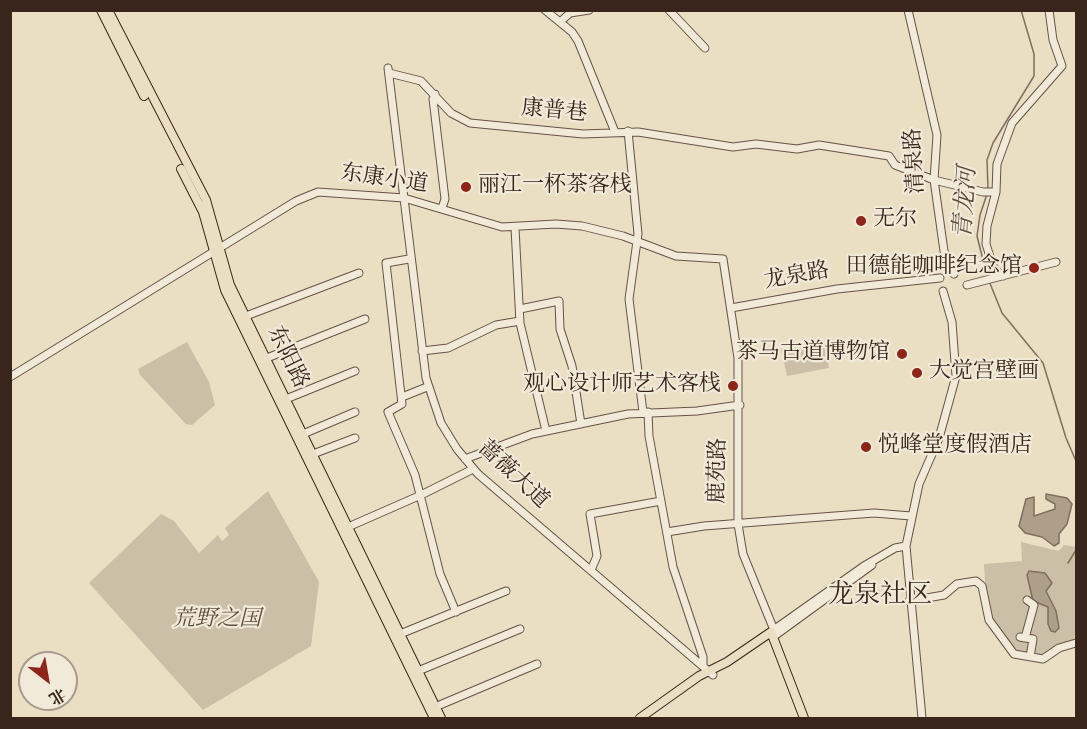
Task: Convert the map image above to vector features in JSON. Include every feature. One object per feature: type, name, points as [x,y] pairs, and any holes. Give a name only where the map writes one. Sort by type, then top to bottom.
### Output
[{"type":"main road","name":"东阳路","points":[[101,10],[199,203],[226,275],[441,718]]},
{"type":"main road","name":"东阳路","points":[[108,10],[206,200],[225,290],[434,718]]},
{"type":"main road","points":[[640,718],[708,671],[727,662],[773,633],[804,718]]},
{"type":"main road","points":[[648,718],[708,671]]},
{"type":"street","points":[[545,10],[572,32],[578,41],[615,132]]},
{"type":"street","points":[[560,22],[570,13],[589,10]]},
{"type":"street","points":[[669,10],[705,48]]},
{"type":"street","name":"清泉路","points":[[908,10],[937,135],[934,180],[944,251],[954,274]]},
{"type":"street","points":[[1001,276],[994,269],[986,244],[997,164],[1008,129],[1019,113],[1062,66],[1053,40],[1049,10]]},
{"type":"street","name":"康普巷","points":[[388,70],[421,81],[454,116],[470,123],[583,134],[628,131],[733,147],[756,144],[797,149],[819,145],[889,156],[895,165],[934,180],[983,192],[993,192]]},
{"type":"street","name":"蔷薇大道","points":[[388,70],[409,259],[427,387],[441,423],[473,469],[708,671]]},
{"type":"street","points":[[435,94],[445,200],[442,208]]},
{"type":"street","points":[[628,131],[638,241],[634,249],[629,299],[645,412],[673,567],[708,671]]},
{"type":"street","name":"东康小道","points":[[10,377],[216,250],[314,193],[331,191],[404,198],[442,208],[489,225],[515,228],[574,225],[638,241],[676,256],[723,259]]},
{"type":"street","points":[[515,228],[520,321],[546,431]]},
{"type":"street","points":[[409,259],[386,263],[402,397],[402,404],[388,412],[422,495],[440,574],[456,612]]},
{"type":"street","name":"鹿苑路","points":[[723,259],[738,358],[740,405],[736,494],[738,524],[743,554],[773,633]]},
{"type":"street","points":[[967,285],[1056,262]]},
{"type":"street","points":[[246,316],[359,273]]},
{"type":"street","name":"龙泉路","points":[[731,308],[866,285],[940,278]]},
{"type":"street","points":[[922,718],[909,601],[906,546],[919,484],[939,438],[954,382],[952,322],[943,291]]},
{"type":"street","points":[[520,309],[559,301],[560,329],[572,366],[581,424]]},
{"type":"street","points":[[267,358],[365,319]]},
{"type":"street","points":[[422,351],[448,348],[496,325],[520,321]]},
{"type":"street","points":[[286,399],[355,371]]},
{"type":"street","points":[[402,397],[427,387]]},
{"type":"street","points":[[465,459],[546,431],[581,424],[645,412],[697,411],[740,405]]},
{"type":"street","points":[[303,434],[355,412]]},
{"type":"street","points":[[313,454],[355,438]]},
{"type":"street","points":[[348,527],[422,495],[473,469]]},
{"type":"street","points":[[591,570],[597,556],[590,514],[660,501]]},
{"type":"street","points":[[667,532],[874,513],[911,516]]},
{"type":"street","points":[[773,633],[867,571],[895,548],[906,546]]},
{"type":"street","points":[[909,601],[944,595],[957,584],[978,582],[982,586],[986,613],[994,629],[1014,654],[1043,659],[1059,648],[1077,643]]},
{"type":"street","points":[[400,634],[506,591]]},
{"type":"street","points":[[1027,600],[1034,605],[1022,638],[1033,639],[1030,657]]},
{"type":"street","points":[[418,671],[520,628]]},
{"type":"street","points":[[435,707],[537,663]]},
{"type":"green space","points":[[824,341],[829,368],[787,376],[781,349]]},
{"type":"green space","points":[[187,342],[209,382],[215,405],[192,425],[186,424],[140,375],[138,369]]},
{"type":"green space","name":"荒野之国","points":[[268,491],[319,582],[311,646],[203,710],[89,583],[161,514],[174,521],[199,553],[218,535],[222,541],[229,535],[225,528]]},
{"type":"green space","points":[[1021,542],[1059,551],[1064,545],[1076,547],[1074,642],[1045,656],[1015,652],[994,624],[986,598],[984,564],[1022,561]]},
{"type":"shaded area","points":[[1046,494],[1067,498],[1072,504],[1067,524],[1059,534],[1059,543],[1054,546],[1042,537],[1025,533],[1019,526],[1026,499],[1034,497],[1034,516],[1055,509],[1055,504],[1046,499]]},
{"type":"shaded area","points":[[1029,571],[1045,573],[1052,583],[1046,591],[1056,611],[1059,628],[1055,632],[1051,631],[1048,624],[1048,607],[1033,601],[1027,575]]},
{"type":"waterway","name":"青龙河","points":[[988,189],[987,160],[993,143],[1034,76],[1034,54],[1021,10]]},
{"type":"waterway","name":"青龙河","points":[[987,194],[980,215],[977,236],[987,276]]},
{"type":"waterway","name":"青龙河","points":[[989,281],[1002,313],[1043,363],[1066,438],[1076,461]]},
{"type":"waterway","name":"青龙河","points":[[1068,563],[1076,550]]},
{"type":"place","name":"丽江一杯茶客栈","points":[[466,187]]},
{"type":"place","name":"无尔","points":[[861,221]]},
{"type":"place","name":"田德能咖啡纪念馆","points":[[1034,268]]},
{"type":"place","name":"茶马古道博物馆","points":[[902,354]]},
{"type":"place","name":"大觉宫壁画","points":[[917,373]]},
{"type":"place","name":"观心设计师艺术客栈","points":[[733,386]]},
{"type":"place","name":"悦峰堂度假酒店","points":[[866,447]]},
{"type":"district","name":"龙泉社区","points":[[880,598]]}]
